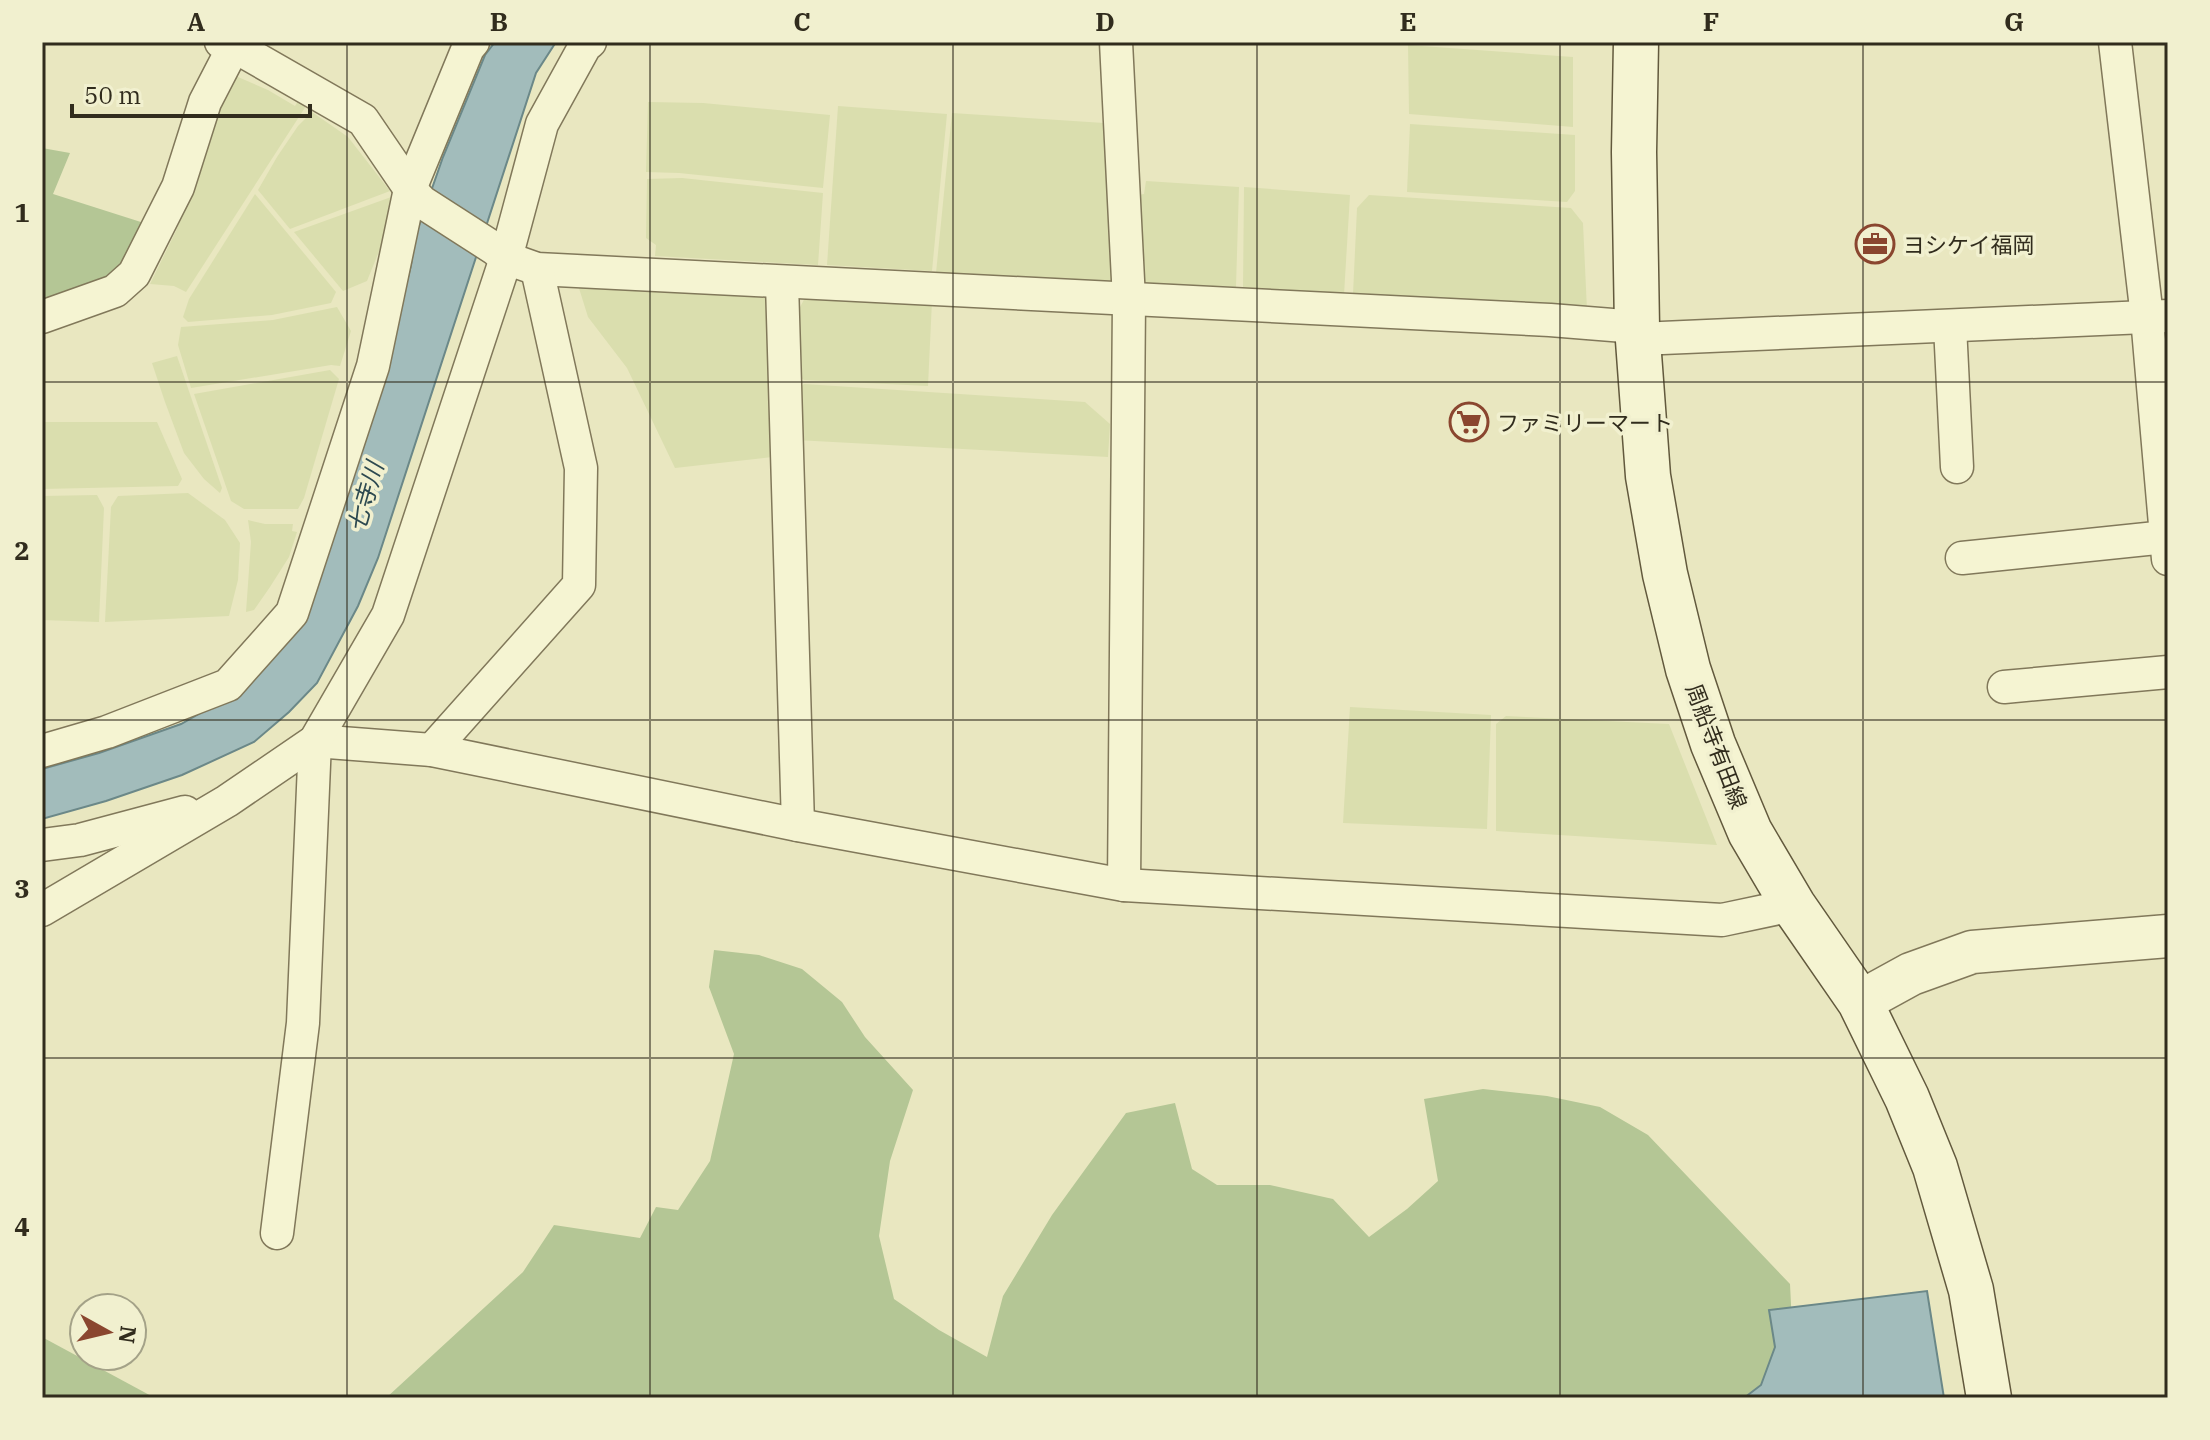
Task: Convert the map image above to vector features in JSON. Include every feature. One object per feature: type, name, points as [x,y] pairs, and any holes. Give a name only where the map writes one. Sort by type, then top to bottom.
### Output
[{"type":"main road","name":"周船寺有田線","points":[[1636,42],[1634,152],[1638,333],[1648,476],[1665,574],[1688,669],[1713,744],[1750,832],[1793,905],[1860,1002],[1907,1098],[1935,1167],[1971,1290],[1989,1398]]},
{"type":"street","points":[[42,751],[107,732],[228,685],[292,613],[373,366],[416,196],[468,48],[473,42]]},
{"type":"street","points":[[42,910],[227,801],[315,741],[388,615],[542,124],[590,42]]},
{"type":"street","points":[[1116,42],[1129,300],[1124,885]]},
{"type":"street","points":[[1962,558],[2167,548],[2158,317],[2115,42]]},
{"type":"street","points":[[42,317],[115,291],[134,274],[178,187],[205,102],[230,43],[363,120],[416,196],[500,253],[537,269],[1550,320],[1638,333],[1950,326],[2158,317]]},
{"type":"street","points":[[432,750],[579,585],[581,468],[537,269]]},
{"type":"street","points":[[782,283],[798,825]]},
{"type":"street","points":[[1950,326],[1957,467]]},
{"type":"street","points":[[2004,687],[2168,672]]},
{"type":"street","points":[[315,741],[432,750],[798,825],[1124,885],[1722,920],[1793,905]]},
{"type":"street","points":[[277,1233],[303,1023],[315,741]]},
{"type":"street","points":[[42,845],[80,840],[227,801]]},
{"type":"street","points":[[1860,1002],[1911,974],[1972,952],[2168,936]]},
{"type":"green space","points":[[1408,45],[1573,57],[1573,127],[1409,114]]},
{"type":"green space","points":[[231,74],[295,106],[298,101],[306,106],[186,292],[174,286],[150,284],[176,231],[214,127],[222,87]]},
{"type":"green space","points":[[648,102],[703,103],[830,115],[823,188],[646,172]]},
{"type":"green space","points":[[838,106],[947,114],[932,271],[827,265]]},
{"type":"green space","points":[[312,112],[348,137],[390,191],[290,229],[258,190],[298,126]]},
{"type":"green space","points":[[952,113],[1104,123],[1111,148],[1113,281],[936,273]]},
{"type":"green space","points":[[1410,124],[1575,135],[1575,191],[1567,202],[1407,192]]},
{"type":"green space","points":[[42,148],[70,153],[53,194],[144,223],[129,265],[107,284],[42,304]]},
{"type":"green space","points":[[682,178],[823,193],[818,265],[655,256],[656,245],[646,238],[647,179]]},
{"type":"green space","points":[[1146,181],[1239,187],[1236,287],[1143,283],[1137,195],[1144,194]]},
{"type":"green space","points":[[1244,187],[1350,195],[1344,295],[1243,288]]},
{"type":"green space","points":[[255,194],[336,292],[331,303],[272,315],[188,322],[183,317],[189,299]]},
{"type":"green space","points":[[1369,195],[1571,208],[1583,223],[1587,310],[1353,294],[1357,208]]},
{"type":"green space","points":[[394,196],[399,202],[367,281],[343,291],[294,232]]},
{"type":"green space","points":[[578,285],[770,291],[772,457],[675,468],[627,368],[588,317]]},
{"type":"green space","points":[[807,294],[932,301],[928,386],[804,380],[791,371],[791,324]]},
{"type":"green space","points":[[337,307],[351,331],[340,366],[191,388],[178,345],[181,327],[273,320]]},
{"type":"green space","points":[[177,356],[222,488],[220,493],[204,479],[184,453],[152,363]]},
{"type":"green space","points":[[330,370],[339,379],[304,498],[298,509],[244,509],[231,501],[194,394]]},
{"type":"green space","points":[[804,384],[1085,402],[1110,424],[1108,457],[796,440],[793,394]]},
{"type":"green space","points":[[42,422],[157,422],[182,479],[178,486],[42,489]]},
{"type":"green space","points":[[188,493],[225,520],[240,543],[238,580],[229,616],[105,622],[111,507],[118,496]]},
{"type":"green space","points":[[97,495],[104,508],[99,622],[42,620],[42,496]]},
{"type":"green space","points":[[248,520],[265,524],[293,524],[292,531],[297,532],[289,557],[270,587],[254,610],[246,612],[251,542]]},
{"type":"green space","points":[[1350,707],[1491,715],[1487,829],[1343,823]]},
{"type":"green space","points":[[1506,716],[1669,724],[1717,845],[1496,831],[1496,724]]},
{"type":"green space","points":[[714,950],[759,955],[802,969],[842,1002],[865,1037],[913,1090],[890,1161],[879,1236],[894,1299],[939,1330],[987,1357],[1003,1296],[1052,1215],[1126,1113],[1175,1103],[1192,1169],[1217,1185],[1270,1185],[1333,1199],[1369,1237],[1438,1181],[1424,1099],[1483,1089],[1547,1096],[1600,1107],[1648,1135],[1790,1284],[1793,1346],[1772,1398],[386,1398],[523,1272],[554,1225],[640,1238],[656,1207],[678,1210],[710,1161],[734,1054],[709,987]]},
{"type":"green space","points":[[42,1337],[68,1351],[68,1372],[107,1372],[155,1398],[42,1398]]},
{"type":"water","name":"七寺川","points":[[495,42],[556,42],[536,73],[378,558],[358,606],[317,683],[254,742],[182,775],[42,819],[42,769],[181,724],[223,700],[269,662],[387,361],[415,237],[443,157],[485,55]]},
{"type":"water","points":[[1927,1291],[1944,1398],[1744,1398],[1761,1385],[1775,1347],[1769,1310]]},
{"type":"place","name":"ヨシケイ福岡","points":[[1875,244]]},
{"type":"place","name":"ファミリーマート","points":[[1469,422]]}]
